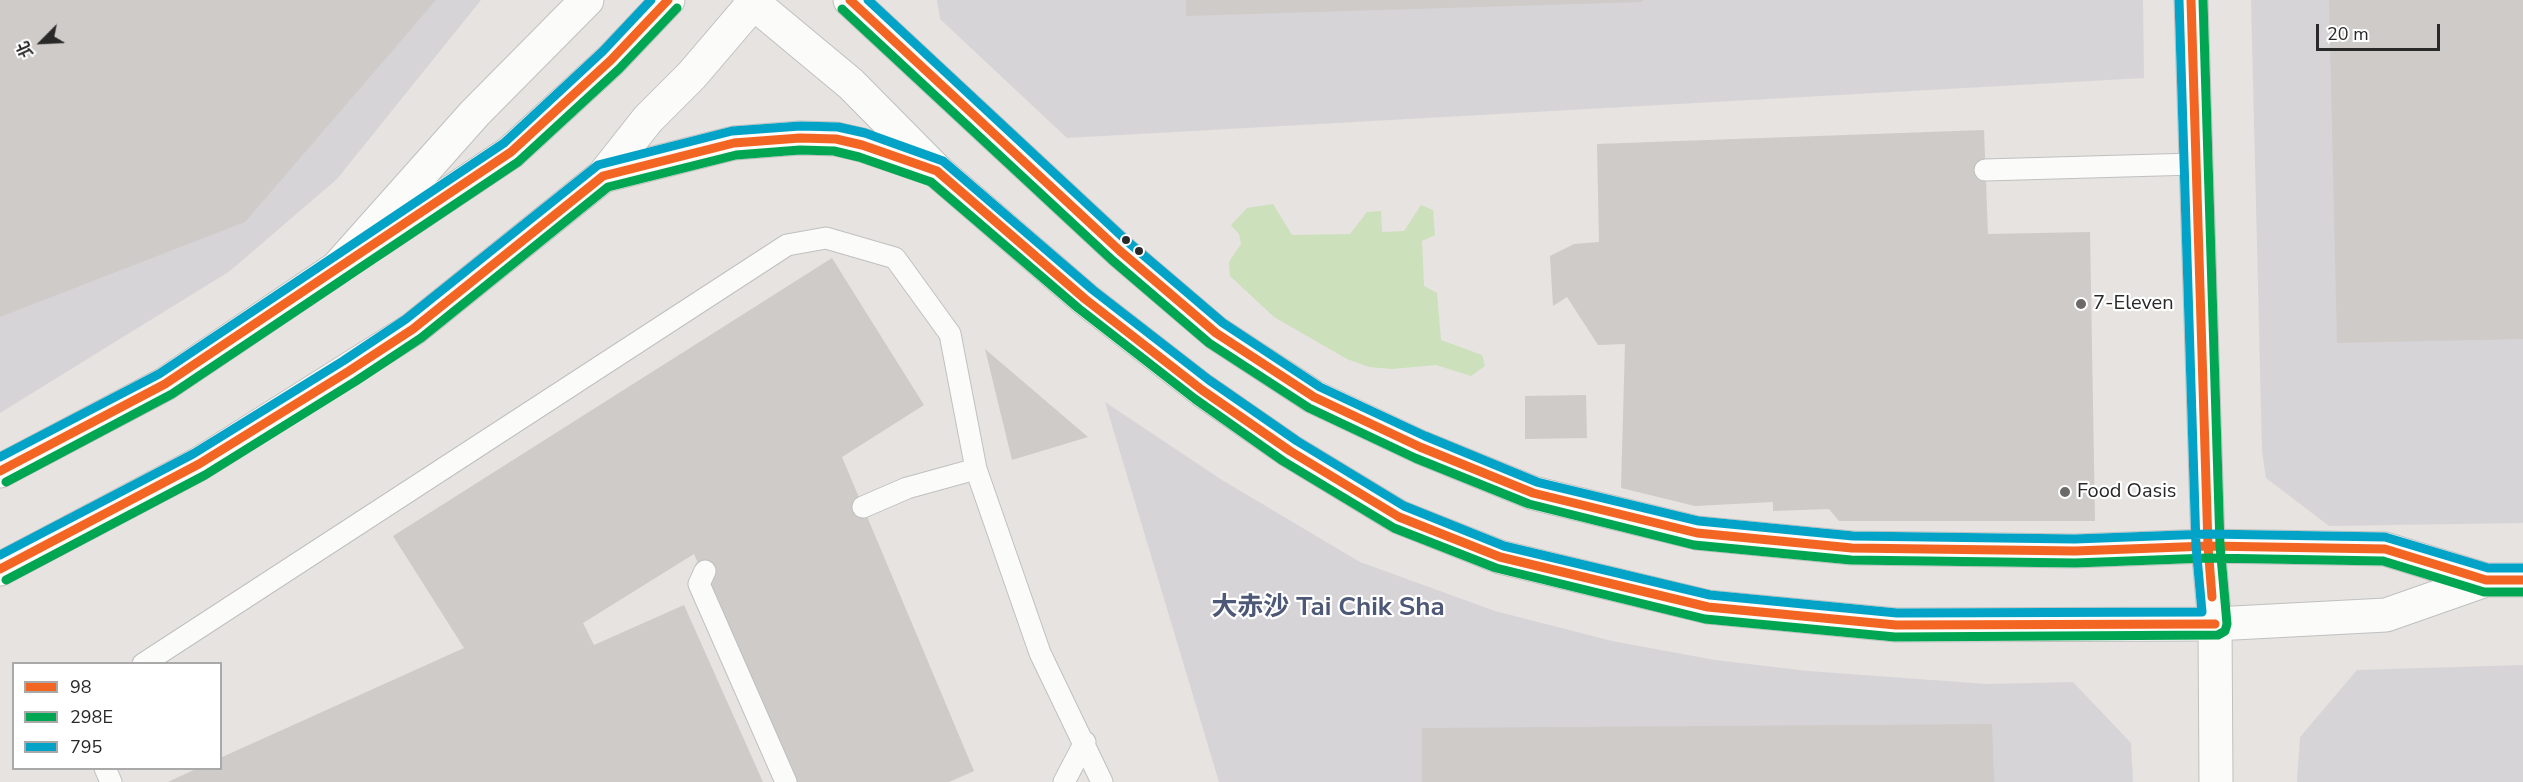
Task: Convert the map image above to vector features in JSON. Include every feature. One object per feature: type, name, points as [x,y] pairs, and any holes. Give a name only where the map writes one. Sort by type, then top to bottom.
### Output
[{"type":"street","points":[[337,268],[475,113],[587,0]]},
{"type":"street","points":[[0,471],[165,384],[511,152],[611,60],[668,0]]},
{"type":"street","points":[[850,0],[1120,250],[1216,333],[1314,397],[1419,447],[1533,493],[1697,532],[1852,548],[2075,551],[2208,546],[2385,549],[2486,580],[2523,580]]},
{"type":"street","points":[[2191,0],[2194,164],[2208,546],[2215,624],[2216,782]]},
{"type":"street","points":[[0,569],[199,464],[413,329],[603,176],[648,119],[692,75],[753,1],[851,84],[937,171],[1085,299],[1202,390],[1290,452],[1398,518],[1500,557],[1708,607],[1896,625],[2215,624],[2386,615],[2486,580]]},
{"type":"street","points":[[603,176],[734,143],[800,138],[836,139],[862,145],[937,171]]},
{"type":"lane","points":[[1986,170],[2194,164]]},
{"type":"lane","points":[[145,662],[787,245],[826,238],[895,258],[950,334],[976,469],[1040,653],[1085,742],[1102,782]]},
{"type":"lane","points":[[863,507],[907,488],[976,469]]},
{"type":"lane","points":[[705,571],[699,584],[786,782]]},
{"type":"lane","points":[[1064,782],[1085,742]]},
{"type":"shaded area","points":[[0,0],[481,0],[337,179],[230,271],[0,413]]},
{"type":"shaded area","points":[[937,0],[2143,0],[2144,78],[1067,138],[940,19]]},
{"type":"shaded area","points":[[2251,0],[2523,0],[2523,523],[2329,526],[2266,478],[2262,451]]},
{"type":"shaded area","points":[[1105,402],[1222,480],[1360,562],[1495,611],[1612,641],[1715,660],[1808,671],[1987,684],[2073,682],[2131,743],[2133,782],[1219,782]]},
{"type":"shaded area","points":[[2523,665],[2523,782],[2297,782],[2300,737],[2357,670]]},
{"type":"green space","points":[[1273,204],[1292,235],[1350,234],[1367,212],[1381,211],[1382,232],[1404,231],[1421,205],[1433,210],[1435,235],[1422,241],[1424,286],[1437,293],[1441,340],[1482,355],[1485,366],[1471,376],[1436,365],[1392,369],[1369,367],[1347,359],[1274,317],[1230,276],[1229,262],[1241,244],[1239,234],[1231,225],[1247,208]]},
{"type":"building","points":[[0,0],[436,0],[245,222],[0,317]]},
{"type":"building","points":[[1186,0],[1643,0],[1643,2],[1186,16]]},
{"type":"building","points":[[2329,0],[2523,0],[2523,339],[2337,343]]},
{"type":"building","points":[[1984,130],[1988,234],[2090,232],[2095,521],[1839,521],[1829,509],[1773,511],[1773,502],[1695,506],[1621,488],[1625,344],[1598,345],[1567,297],[1553,306],[1550,256],[1574,244],[1599,242],[1597,144]]},
{"type":"building","points":[[832,258],[924,405],[842,457],[974,771],[949,782],[795,782],[694,554],[583,623],[594,645],[684,605],[763,782],[168,782],[194,770],[222,770],[222,757],[464,648],[393,536]]},
{"type":"building","points":[[985,349],[1088,437],[1012,460]]},
{"type":"building","points":[[1586,395],[1587,438],[1525,439],[1525,396]]},
{"type":"building","points":[[1992,724],[1994,782],[1422,782],[1422,728]]},
{"type":"transit line","name":"795","points":[[0,457],[159,374],[504,143],[603,51],[651,0]]},
{"type":"transit line","name":"98","points":[[0,471],[165,384],[511,152],[611,60],[668,0]]},
{"type":"transit line","name":"98","points":[[850,0],[1120,251],[1216,333],[1314,397],[1420,447],[1533,493],[1697,533],[1852,548],[2075,551],[2208,546],[2385,549],[2486,580],[2523,580]]},
{"type":"transit line","name":"795","points":[[868,0],[1128,242],[1223,323],[1320,387],[1425,436],[1537,482],[1699,521],[1853,536],[2075,539],[2208,534],[2385,537],[2488,568],[2523,568]]},
{"type":"transit line","name":"795","points":[[0,555],[193,454],[343,361],[406,319],[598,165],[732,131],[800,126],[838,127],[865,133],[943,161],[1093,290],[1209,380],[1297,441],[1404,506],[1504,546],[1710,595],[1897,613],[2202,612],[2196,546],[2179,0]]},
{"type":"transit line","name":"98","points":[[2191,0],[2208,546],[2212,597]]},
{"type":"transit line","name":"298E","points":[[6,580],[205,475],[356,381],[421,338],[608,187],[736,155],[800,150],[834,151],[859,157],[931,182],[1078,308],[1195,399],[1283,461],[1394,528],[1496,568],[1705,619],[1895,637],[2218,635],[2225,631],[2227,624],[2220,545],[2203,0]]},
{"type":"transit line","name":"298E","points":[[6,482],[172,394],[518,162],[619,69],[677,8]]},
{"type":"transit line","name":"298E","points":[[842,9],[1112,260],[1209,343],[1309,408],[1415,458],[1529,504],[1694,545],[1851,560],[2075,563],[2208,558],[2383,561],[2484,592],[2523,592]]},
{"type":"transit line","name":"98","points":[[0,569],[199,464],[349,371],[413,329],[603,176],[734,143],[800,138],[836,139],[862,145],[937,171],[1085,299],[1202,390],[1290,451],[1399,517],[1500,557],[1708,607],[1896,625],[2215,624]]},
{"type":"place","name":"7-Eleven","points":[[2081,304]]},
{"type":"place","name":"Food Oasis","points":[[2065,492]]},
{"type":"district","name":"大赤沙 Tai Chik Sha","points":[[1328,609]]}]
